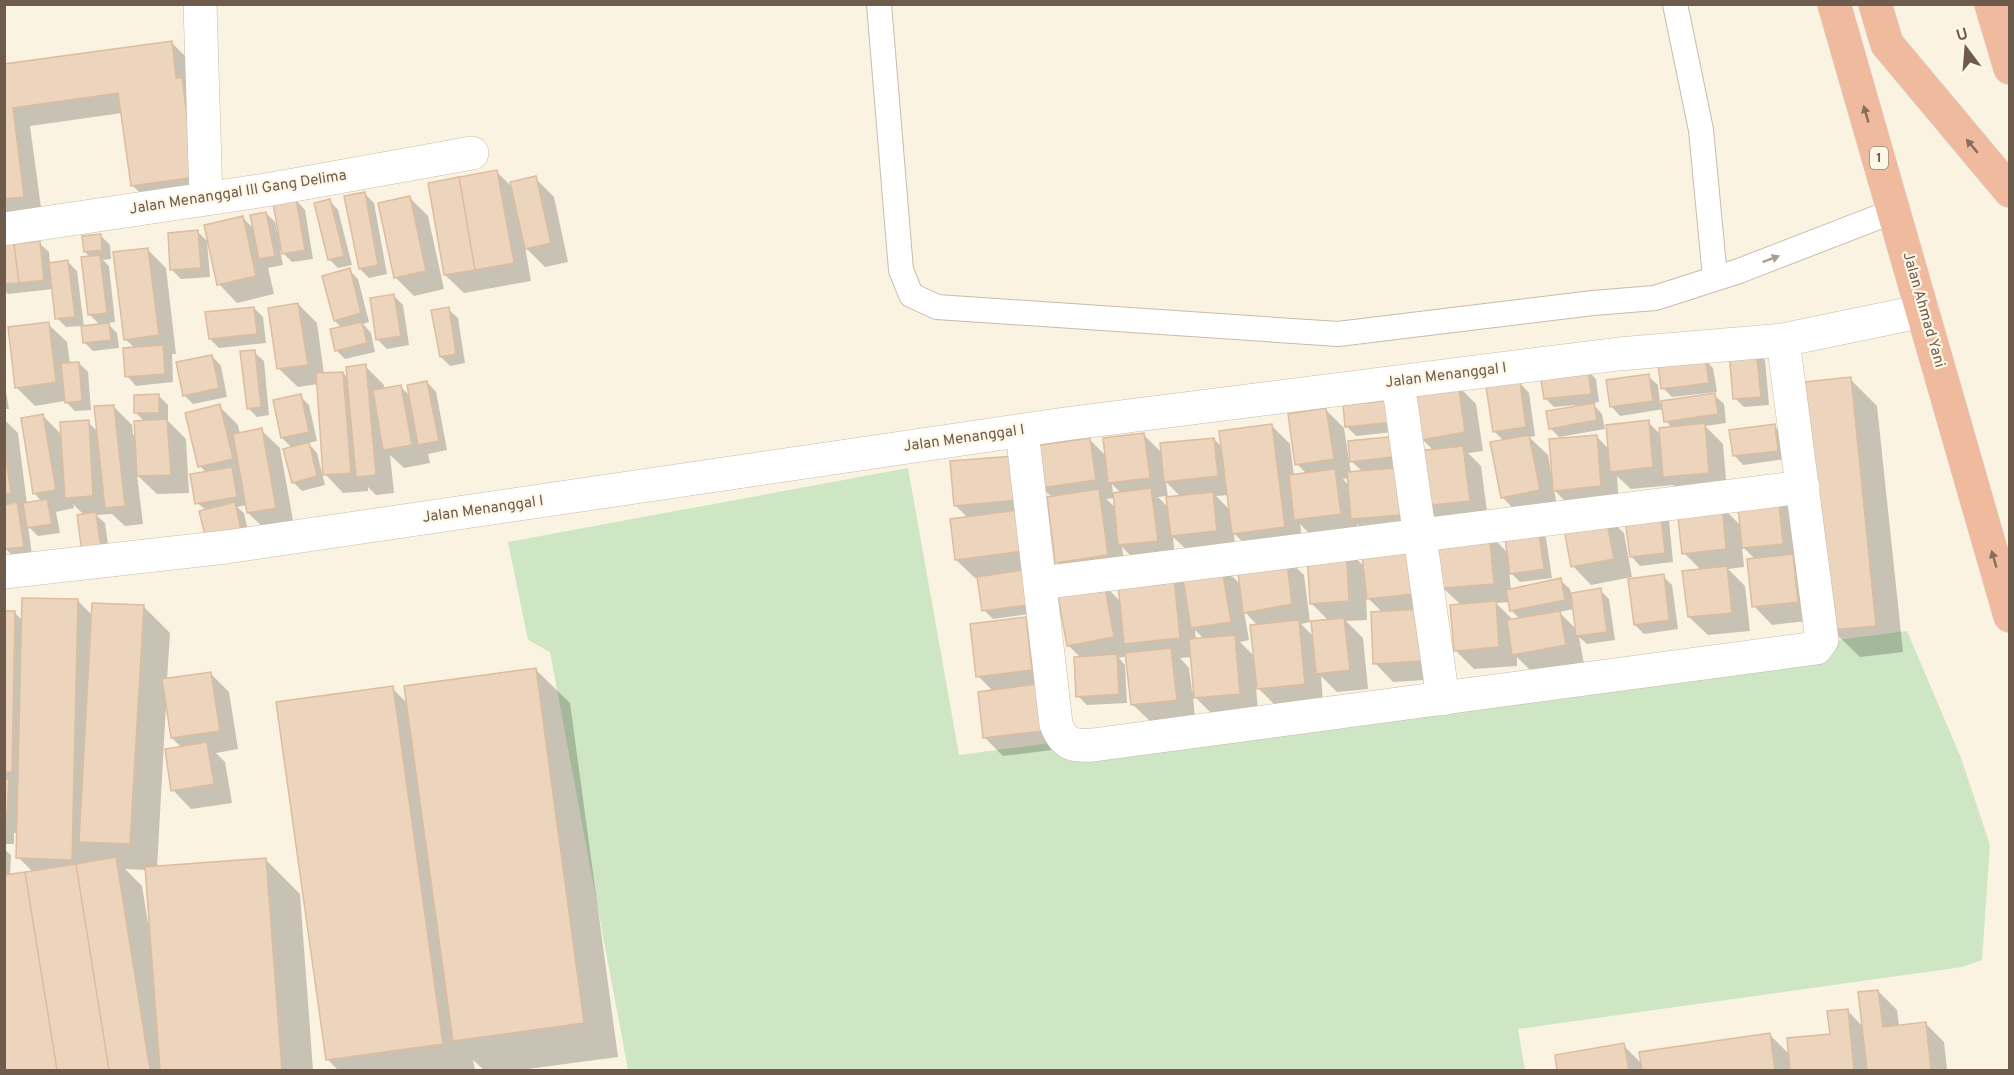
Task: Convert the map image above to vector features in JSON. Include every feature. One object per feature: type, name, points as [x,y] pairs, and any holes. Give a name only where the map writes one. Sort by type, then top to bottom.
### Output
[{"type":"highway","name":"Jalan Ahmad Yani","points":[[1834,4],[2010,616]]},
{"type":"highway","points":[[1875,4],[1887,44],[2010,191]]},
{"type":"highway","points":[[1991,4],[2010,68]]},
{"type":"street","points":[[200,4],[206,199]]},
{"type":"street","name":"Jalan Menanggal III Gang Delima","points":[[4,229],[206,199],[472,153]]},
{"type":"street","name":"Jalan Menanggal I","points":[[4,572],[226,547],[1022,431],[1619,354],[1783,340],[1923,311]]},
{"type":"street","points":[[1022,431],[1056,724],[1062,738],[1072,746],[1443,699],[1816,648],[1822,640],[1783,340]]},
{"type":"street","points":[[1398,382],[1443,699]]},
{"type":"street","points":[[1041,583],[1803,487]]},
{"type":"lane","points":[[879,4],[902,270],[911,295],[937,307],[1338,333],[1593,303],[1655,298],[1739,271],[1894,211]]},
{"type":"lane","points":[[1675,4],[1701,130],[1715,277]]},
{"type":"green space","points":[[908,468],[959,755],[1907,631],[1961,758],[1990,845],[1982,960],[1962,967],[1518,1029],[1525,1070],[628,1070],[550,652],[528,640],[508,542]]},
{"type":"building","points":[[172,41],[176,78],[182,78],[195,177],[131,186],[118,93],[13,108],[24,197],[4,199],[4,64]]},
{"type":"building","points":[[497,170],[514,263],[475,270],[459,177]]},
{"type":"building","points":[[536,176],[551,243],[525,249],[510,182]]},
{"type":"building","points":[[459,177],[475,270],[444,275],[428,183]]},
{"type":"building","points":[[365,192],[378,265],[359,269],[344,196]]},
{"type":"building","points":[[410,196],[426,271],[394,278],[378,203]]},
{"type":"building","points":[[296,199],[305,250],[282,254],[273,203]]},
{"type":"building","points":[[330,199],[344,256],[328,260],[314,203]]},
{"type":"building","points":[[266,212],[275,256],[259,259],[250,215]]},
{"type":"building","points":[[243,216],[256,276],[217,285],[204,225]]},
{"type":"building","points":[[198,230],[201,268],[170,270],[168,233]]},
{"type":"building","points":[[101,234],[102,250],[84,252],[82,236]]},
{"type":"building","points":[[40,241],[44,280],[19,283],[14,244]]},
{"type":"building","points":[[14,244],[19,283],[4,284],[4,245]]},
{"type":"building","points":[[148,248],[159,335],[124,340],[113,252]]},
{"type":"building","points":[[100,255],[107,313],[88,315],[81,257]]},
{"type":"building","points":[[68,260],[75,317],[55,319],[49,263]]},
{"type":"building","points":[[350,268],[361,313],[334,321],[322,276]]},
{"type":"building","points":[[394,294],[401,336],[376,340],[370,298]]},
{"type":"building","points":[[298,303],[308,365],[277,369],[268,308]]},
{"type":"building","points":[[254,307],[257,334],[209,339],[205,312]]},
{"type":"building","points":[[449,307],[456,354],[440,357],[431,310]]},
{"type":"building","points":[[49,322],[56,382],[15,388],[8,327]]},
{"type":"building","points":[[362,322],[367,343],[335,351],[330,329]]},
{"type":"building","points":[[109,323],[111,340],[83,343],[81,326]]},
{"type":"building","points":[[163,345],[165,374],[125,377],[123,348]]},
{"type":"building","points":[[255,350],[261,407],[247,409],[240,351]]},
{"type":"building","points":[[1756,350],[1761,397],[1733,399],[1729,352]]},
{"type":"building","points":[[212,355],[219,388],[183,396],[176,362]]},
{"type":"building","points":[[1705,358],[1709,383],[1661,389],[1658,363]]},
{"type":"building","points":[[79,362],[82,401],[65,403],[61,363]]},
{"type":"building","points":[[366,364],[376,475],[356,477],[346,367]]},
{"type":"building","points":[[1588,368],[1591,394],[1544,399],[1540,374]]},
{"type":"building","points":[[343,372],[351,473],[323,475],[316,373]]},
{"type":"building","points":[[1649,374],[1653,401],[1610,407],[1606,380]]},
{"type":"building","points":[[1851,377],[1876,626],[1831,630],[1805,382]]},
{"type":"building","points":[[427,381],[439,441],[418,445],[407,385]]},
{"type":"building","points":[[1520,382],[1526,427],[1493,432],[1486,387]]},
{"type":"building","points":[[1458,383],[1465,432],[1421,440],[1413,390]]},
{"type":"building","points":[[401,385],[412,445],[383,450],[373,390]]},
{"type":"building","points":[[1715,393],[1718,414],[1664,422],[1661,401]]},
{"type":"building","points":[[159,394],[159,413],[134,413],[134,395]]},
{"type":"building","points":[[301,394],[309,432],[281,438],[273,400]]},
{"type":"building","points":[[1393,400],[1395,422],[1345,427],[1343,405]]},
{"type":"building","points":[[1594,403],[1597,420],[1549,429],[1546,411]]},
{"type":"building","points":[[220,404],[233,459],[198,467],[185,413]]},
{"type":"building","points":[[114,405],[125,506],[105,508],[94,406]]},
{"type":"building","points":[[1326,408],[1334,459],[1295,465],[1288,414]]},
{"type":"building","points":[[43,414],[56,490],[33,494],[21,418]]},
{"type":"building","points":[[167,419],[171,475],[137,476],[134,421]]},
{"type":"building","points":[[89,420],[93,496],[65,498],[60,422]]},
{"type":"building","points":[[1649,420],[1653,467],[1610,472],[1606,425]]},
{"type":"building","points":[[1705,423],[1709,473],[1663,477],[1659,428]]},
{"type":"building","points":[[1272,424],[1285,527],[1232,534],[1219,431]]},
{"type":"building","points":[[1775,424],[1778,451],[1733,456],[1729,430]]},
{"type":"building","points":[[262,428],[276,508],[247,513],[233,434]]},
{"type":"building","points":[[1144,433],[1150,478],[1108,483],[1103,438]]},
{"type":"building","points":[[1529,435],[1540,490],[1501,498],[1490,442]]},
{"type":"building","points":[[1597,435],[1601,486],[1553,491],[1549,439]]},
{"type":"building","points":[[1398,436],[1401,456],[1350,462],[1348,441]]},
{"type":"building","points":[[1090,438],[1096,480],[1040,488],[1035,446]]},
{"type":"building","points":[[1214,438],[1218,476],[1164,482],[1160,443]]},
{"type":"building","points":[[309,442],[317,476],[292,483],[283,449]]},
{"type":"building","points":[[4,446],[11,493],[4,494]]},
{"type":"building","points":[[1463,446],[1470,501],[1423,506],[1417,451]]},
{"type":"building","points":[[1014,456],[1018,500],[954,506],[950,461]]},
{"type":"building","points":[[232,467],[237,497],[195,504],[190,474]]},
{"type":"building","points":[[1396,468],[1401,515],[1351,519],[1347,472]]},
{"type":"building","points":[[1335,469],[1341,514],[1294,520],[1289,475]]},
{"type":"building","points":[[1151,488],[1158,541],[1118,545],[1113,493]]},
{"type":"building","points":[[1099,489],[1108,555],[1055,563],[1047,497]]},
{"type":"building","points":[[1213,492],[1217,531],[1171,536],[1166,497]]},
{"type":"building","points":[[1778,492],[1783,544],[1742,548],[1737,496]]},
{"type":"building","points":[[47,499],[52,524],[27,528],[23,503]]},
{"type":"building","points":[[17,502],[24,547],[5,549],[4,505]]},
{"type":"building","points":[[235,502],[242,535],[207,543],[199,511]]},
{"type":"building","points":[[1722,504],[1726,549],[1682,554],[1677,509]]},
{"type":"building","points":[[1660,509],[1665,553],[1630,557],[1624,512]]},
{"type":"building","points":[[1018,510],[1024,551],[955,560],[950,519]]},
{"type":"building","points":[[96,512],[101,550],[82,553],[77,515]]},
{"type":"building","points":[[1605,513],[1614,559],[1571,567],[1562,519]]},
{"type":"building","points":[[1538,527],[1544,569],[1510,574],[1504,531]]},
{"type":"building","points":[[1489,532],[1494,584],[1442,588],[1437,537]]},
{"type":"building","points":[[1409,542],[1414,594],[1367,599],[1361,547]]},
{"type":"building","points":[[1346,546],[1349,601],[1310,604],[1307,552]]},
{"type":"building","points":[[1793,554],[1798,602],[1752,607],[1747,559]]},
{"type":"building","points":[[1286,555],[1292,604],[1243,613],[1237,564]]},
{"type":"building","points":[[1221,563],[1231,622],[1191,628],[1181,567]]},
{"type":"building","points":[[1727,566],[1732,613],[1688,617],[1682,571]]},
{"type":"building","points":[[1173,568],[1180,638],[1124,644],[1117,575]]},
{"type":"building","points":[[1023,570],[1028,605],[982,611],[977,577]]},
{"type":"building","points":[[1664,574],[1669,620],[1634,625],[1628,579]]},
{"type":"building","points":[[1561,578],[1565,600],[1510,611],[1506,590]]},
{"type":"building","points":[[1104,582],[1114,637],[1067,646],[1057,591]]},
{"type":"building","points":[[1601,588],[1607,632],[1576,636],[1571,593]]},
{"type":"building","points":[[22,598],[78,599],[72,860],[16,858]]},
{"type":"building","points":[[1496,601],[1499,647],[1454,651],[1450,605]]},
{"type":"building","points":[[92,603],[144,605],[130,844],[79,842]]},
{"type":"building","points":[[1420,609],[1423,661],[1373,664],[1371,612]]},
{"type":"building","points":[[4,611],[15,611],[12,772],[4,772]]},
{"type":"building","points":[[1560,611],[1566,645],[1512,655],[1507,620]]},
{"type":"building","points":[[1026,617],[1032,670],[976,677],[970,624]]},
{"type":"building","points":[[1344,618],[1350,670],[1316,674],[1311,621]]},
{"type":"building","points":[[1299,620],[1305,684],[1257,689],[1250,625]]},
{"type":"building","points":[[1235,635],[1240,694],[1194,698],[1189,639]]},
{"type":"building","points":[[1171,648],[1177,700],[1131,705],[1125,653]]},
{"type":"building","points":[[1117,654],[1119,694],[1076,697],[1074,657]]},
{"type":"building","points":[[536,668],[584,1023],[453,1041],[404,686]]},
{"type":"building","points":[[211,672],[220,731],[171,738],[162,679]]},
{"type":"building","points":[[1037,684],[1042,731],[983,738],[978,692]]},
{"type":"building","points":[[393,686],[443,1044],[326,1060],[276,702]]},
{"type":"building","points":[[207,742],[214,784],[171,791],[165,749]]},
{"type":"building","points":[[4,779],[9,779],[7,816],[4,816]]},
{"type":"building","points":[[116,857],[150,1070],[109,1070],[76,864]]},
{"type":"building","points":[[266,858],[282,1070],[160,1070],[145,867]]},
{"type":"building","points":[[76,864],[109,1070],[57,1070],[25,872]]},
{"type":"building","points":[[25,872],[57,1070],[4,1070],[4,875]]},
{"type":"building","points":[[1878,990],[1883,1027],[1926,1022],[1931,1070],[1867,1070],[1858,992]]},
{"type":"building","points":[[1848,1009],[1854,1070],[1790,1070],[1787,1038],[1830,1034],[1827,1011]]},
{"type":"building","points":[[1770,1033],[1775,1070],[1642,1070],[1639,1052]]},
{"type":"building","points":[[1624,1043],[1629,1070],[1557,1070],[1555,1055]]}]
